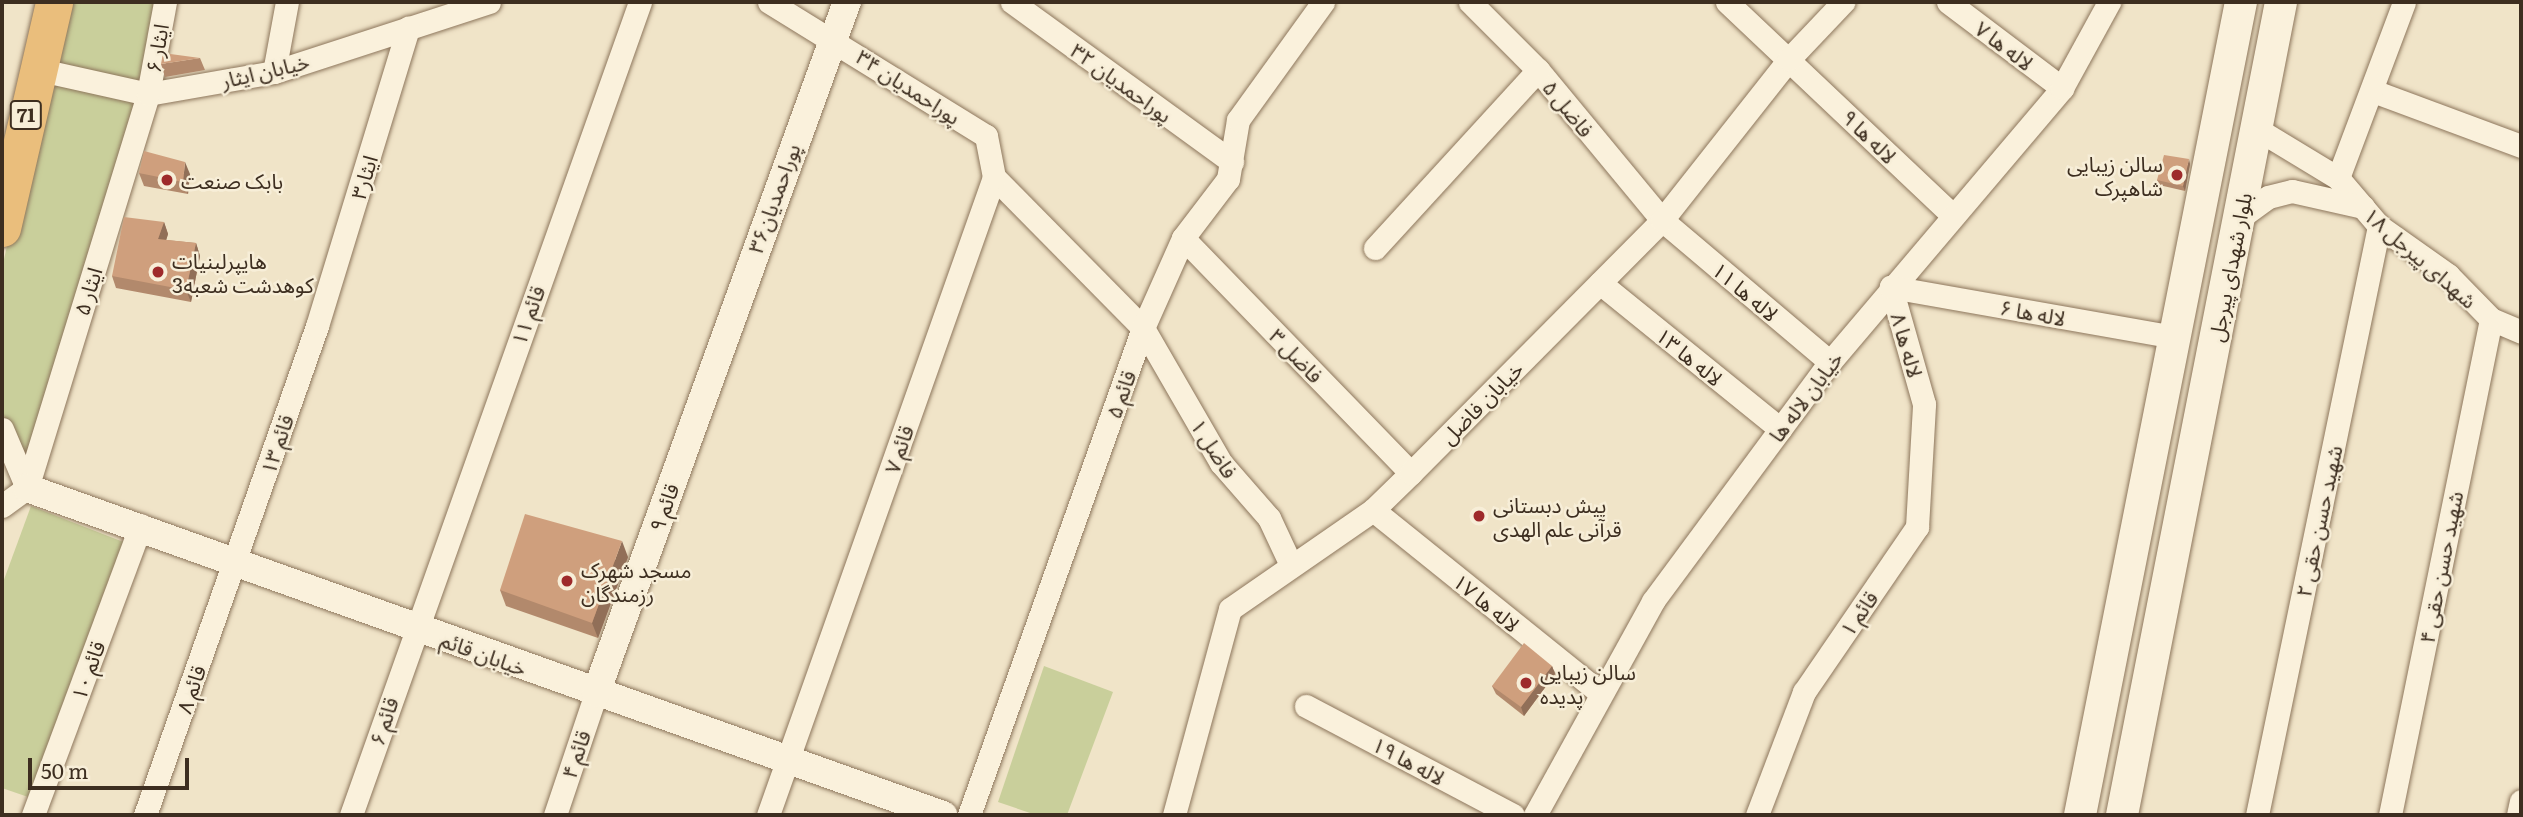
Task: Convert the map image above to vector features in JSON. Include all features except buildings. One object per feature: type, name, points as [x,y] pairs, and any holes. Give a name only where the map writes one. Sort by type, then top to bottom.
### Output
[{"type":"highway","name":"71","points":[[2,228],[36,69],[54,2]]},
{"type":"main road","name":"بلوار شهدای پیرجل","points":[[2080,815],[2141,520],[2241,2]]},
{"type":"main road","name":"بلوار شهدای پیرجل","points":[[2122,815],[2281,2]]},
{"type":"main road","points":[[2141,520],[2158,541],[2176,533]]},
{"type":"main road","points":[[2132,565],[2156,558],[2169,572]]},
{"type":"street","name":"ایثار ۶","points":[[148,94],[165,2]]},
{"type":"street","points":[[274,72],[288,2]]},
{"type":"street","name":"خیابان ایثار","points":[[36,69],[148,94],[274,72],[489,2]]},
{"type":"street","name":"قائم ۱۱","points":[[414,627],[640,2]]},
{"type":"street","name":"پوراحمدیان ۳۴","points":[[769,2],[832,36],[986,136],[994,177]]},
{"type":"street","name":"پوراحمدیان۳۶","points":[[715,360],[832,36],[847,2]]},
{"type":"street","name":"پوراحمدیان ۳۲","points":[[1012,2],[1232,162]]},
{"type":"street","name":"قائم ۵","points":[[969,815],[1143,328],[1183,238],[1228,179],[1238,120],[1323,2]]},
{"type":"street","name":"فاضل ۵","points":[[1470,2],[1538,70],[1662,220]]},
{"type":"street","name":"لاله ها ۹","points":[[1727,2],[1951,214]]},
{"type":"street","name":"خیابان فاضل","points":[[1174,815],[1230,609],[1373,510],[1411,473],[1662,220],[1789,59],[1843,2]]},
{"type":"street","name":"لاله ها ۷","points":[[1948,2],[2062,88]]},
{"type":"street","name":"خیابان لاله ها","points":[[1535,815],[1653,601],[1830,362],[1951,214],[2062,88],[2109,2]]},
{"type":"street","points":[[2338,177],[2373,91],[2404,2]]},
{"type":"street","name":"ایثار۳","points":[[317,326],[408,28]]},
{"type":"street","points":[[1375,248],[1538,70]]},
{"type":"street","points":[[2373,91],[2521,146]]},
{"type":"street","name":"ایثار ۵","points":[[27,488],[148,94]]},
{"type":"street","name":"شهدای پیرجل ۱۸","points":[[2257,129],[2338,177],[2379,226],[2448,275],[2491,319],[2521,332]]},
{"type":"street","name":"فاضل ۱","points":[[994,177],[1143,328],[1221,463],[1269,519],[1291,565]]},
{"type":"street","name":"قائم ۷","points":[[768,815],[994,177]]},
{"type":"street","points":[[2238,219],[2261,201],[2292,191],[2363,207]]},
{"type":"street","name":"لاله ها ۱۱","points":[[1662,220],[1830,362]]},
{"type":"street","name":"شهید حسن حقی ۲","points":[[2257,815],[2379,226]]},
{"type":"street","name":"فاضل ۳","points":[[1183,238],[1411,473]]},
{"type":"street","name":"لاله ها ۱۳","points":[[1600,283],[1780,429]]},
{"type":"street","name":"لاله ها ۶","points":[[1891,287],[2175,337]]},
{"type":"street","name":"لاله ها ۸","points":[[1891,287],[1924,404]]},
{"type":"street","name":"شهید حسن حقی ۴","points":[[2390,815],[2491,319]]},
{"type":"street","name":"قائم ۱۳","points":[[235,562],[317,326]]},
{"type":"street","name":"قائم ۹","points":[[596,694],[715,360]]},
{"type":"street","name":"قائم ۱","points":[[1757,815],[1804,692],[1917,527],[1924,404]]},
{"type":"street","points":[[2,429],[27,488],[2,506]]},
{"type":"street","name":"خیابان قائم","points":[[27,488],[141,526],[596,694],[943,815]]},
{"type":"street","name":"لاله ها ۱۷","points":[[1373,510],[1601,693]]},
{"type":"street","name":"قائم ۱۰","points":[[33,815],[141,526]]},
{"type":"street","name":"قائم ۸","points":[[145,815],[235,562]]},
{"type":"street","name":"قائم ۶","points":[[351,815],[414,627]]},
{"type":"street","name":"قائم ۴","points":[[555,815],[596,694]]},
{"type":"street","name":"لاله ها ۱۹","points":[[1306,706],[1513,815]]},
{"type":"street","points":[[2518,815],[2521,801]]},
{"type":"green space","points":[[59,2],[155,2],[141,81],[46,63]]},
{"type":"green space","points":[[45,78],[139,100],[24,464],[2,411],[2,268]]},
{"type":"green space","points":[[31,506],[126,543],[31,798],[2,788],[2,585]]},
{"type":"green space","points":[[1044,666],[1113,692],[1067,815],[1036,815],[998,802]]},
{"type":"place","name":"سالن زیبایی شاهپرک","points":[[2177,175]]},
{"type":"place","name":"بابک صنعت","points":[[167,180]]},
{"type":"place","name":"هایپرلبنیات کوهدشت شعبه3","points":[[158,272]]},
{"type":"place","name":"پیش دبستانی قرآنی علم الهدی","points":[[1479,516]]},
{"type":"place","name":"مسجد شهرک رزمندگان","points":[[567,581]]},
{"type":"place","name":"سالن زیبایی پدیده","points":[[1526,683]]}]
